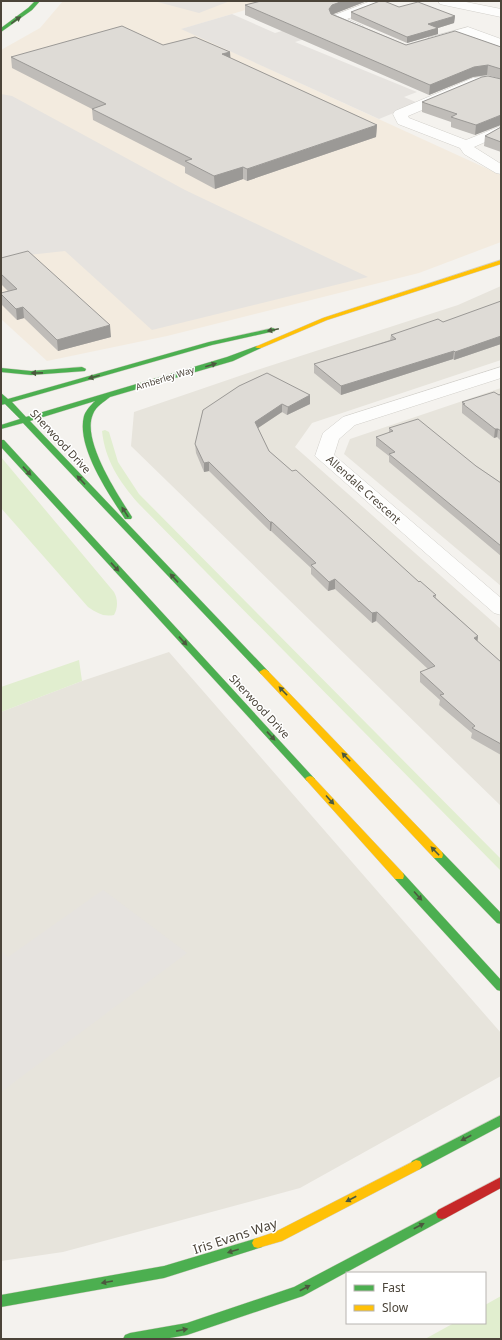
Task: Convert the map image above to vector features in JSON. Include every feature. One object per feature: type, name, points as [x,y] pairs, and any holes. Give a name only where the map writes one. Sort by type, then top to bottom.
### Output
[{"type":"main road","points":[[1,30],[30,9],[38,1]]},
{"type":"main road","name":"Amberley Way","points":[[1,427],[230,359],[325,320],[501,262]]},
{"type":"main road","name":"Amberley Way","points":[[3,400],[211,343],[325,320]]},
{"type":"main road","points":[[1,370],[24,373],[56,372],[106,367],[159,358]]},
{"type":"main road","points":[[107,396],[93,407],[87,417],[86,428],[89,443],[119,504],[153,557]]},
{"type":"main road","name":"Sherwood Drive","points":[[3,400],[25,420],[153,557],[501,920]]},
{"type":"main road","name":"Sherwood Drive","points":[[1,442],[501,987]]},
{"type":"main road","points":[[481,899],[501,907]]},
{"type":"main road","name":"Iris Evans Way","points":[[1,1301],[164,1272],[278,1237],[501,1120]]},
{"type":"main road","points":[[130,1339],[187,1329],[298,1292],[501,1182]]},
{"type":"street","points":[[371,34],[336,19],[364,9],[380,1]]},
{"type":"street","points":[[444,1],[501,13]]},
{"type":"street","points":[[420,45],[468,31],[501,42]]},
{"type":"street","points":[[501,84],[487,80],[478,81],[400,114],[403,121],[466,145],[470,151],[501,170]]},
{"type":"street","points":[[466,145],[501,130]]},
{"type":"street","name":"Allendale Crescent","points":[[501,372],[350,421],[330,437],[324,456],[501,609]]},
{"type":"shaded area","points":[[63,1],[275,1],[182,29],[501,175],[501,242],[419,273],[167,336],[47,361],[1,319],[1,50],[40,28]]},
{"type":"shaded area","points":[[154,1],[230,1],[199,13]]},
{"type":"shaded area","points":[[232,14],[275,33],[320,20],[341,28],[295,42],[417,92],[404,97],[418,103],[379,119],[181,29]]},
{"type":"shaded area","points":[[1,94],[12,96],[185,190],[368,277],[152,330],[65,251],[1,258]]},
{"type":"shaded area","points":[[501,286],[501,360],[312,423],[295,447],[501,629],[501,806],[131,446],[134,412],[251,372],[458,305]]},
{"type":"shaded area","points":[[501,388],[501,586],[344,454],[350,439]]},
{"type":"shaded area","points":[[169,652],[501,1033],[501,1076],[300,1188],[63,1252],[1,1261],[1,712],[82,681]]},
{"type":"shaded area","points":[[103,890],[187,953],[1,1092],[1,951],[8,957]]},
{"type":"green space","points":[[105,430],[109,432],[118,462],[139,494],[501,859],[501,871],[138,503],[114,470],[106,451],[102,431]]},
{"type":"green space","points":[[1,457],[114,592],[117,604],[114,615],[100,614],[88,607],[1,508]]},
{"type":"green space","points":[[79,660],[82,681],[1,712],[1,687]]},
{"type":"green space","points":[[501,1296],[501,1339],[425,1339],[452,1324],[486,1324],[486,1304]]},
{"type":"building","points":[[261,1],[343,1],[332,5],[329,9],[331,14],[406,45],[455,31],[501,47],[501,69],[488,65],[474,67],[430,85],[245,5]]},
{"type":"building","points":[[380,1],[384,1],[399,7],[418,2],[455,16],[428,24],[438,28],[407,37],[351,12]]},
{"type":"building","points":[[122,26],[163,45],[195,37],[230,52],[222,54],[377,125],[247,169],[243,167],[214,176],[185,161],[192,159],[92,109],[106,104],[11,57]]},
{"type":"building","points":[[488,76],[501,79],[501,115],[476,125],[451,117],[457,114],[422,102],[482,77]]},
{"type":"building","points":[[501,127],[501,142],[485,136]]},
{"type":"building","points":[[28,251],[110,325],[57,340],[23,307],[16,309],[1,294],[17,289],[1,274],[1,258]]},
{"type":"building","points":[[501,301],[501,336],[455,352],[454,351],[341,386],[314,364],[396,339],[391,335],[438,319],[443,322]]},
{"type":"building","points":[[267,373],[310,395],[288,407],[282,404],[255,422],[269,451],[292,471],[296,470],[419,582],[420,581],[436,595],[433,596],[478,636],[474,638],[501,662],[501,744],[472,728],[475,726],[440,695],[444,694],[420,672],[435,666],[377,612],[372,613],[335,579],[329,582],[311,565],[316,563],[272,522],[270,522],[209,462],[204,463],[195,444],[203,410],[239,386]]},
{"type":"building","points":[[494,392],[499,395],[501,394],[501,431],[495,429],[462,402]]},
{"type":"building","points":[[418,419],[476,466],[501,483],[501,546],[389,454],[395,452],[376,437],[393,431],[389,428]]},
{"type":"traffic: fast","points":[[1,30],[30,9],[38,1]]},
{"type":"traffic: fast","points":[[1,403],[211,343],[273,330]]},
{"type":"traffic: fast","points":[[1,427],[230,359],[259,347]]},
{"type":"traffic: fast","points":[[1,370],[31,373],[82,369]]},
{"type":"traffic: fast","points":[[1,395],[264,672]]},
{"type":"traffic: fast","points":[[107,396],[93,407],[89,413],[87,427],[88,440],[99,468],[128,517]]},
{"type":"traffic: fast","points":[[1,442],[310,779]]},
{"type":"traffic: fast","points":[[438,855],[501,920]]},
{"type":"traffic: fast","points":[[399,876],[501,987]]},
{"type":"traffic: fast","points":[[416,1165],[501,1120]]},
{"type":"traffic: fast","points":[[130,1339],[187,1329],[298,1292],[442,1214]]},
{"type":"traffic: fast","points":[[1,1301],[164,1272],[258,1243]]},
{"type":"traffic: slow","points":[[259,347],[325,319],[501,262]]},
{"type":"traffic: slow","points":[[264,672],[438,855]]},
{"type":"traffic: slow","points":[[310,779],[399,876]]},
{"type":"traffic: slow","points":[[258,1243],[278,1237],[416,1165]]},
{"type":"traffic: jam","points":[[442,1214],[501,1182]]}]
